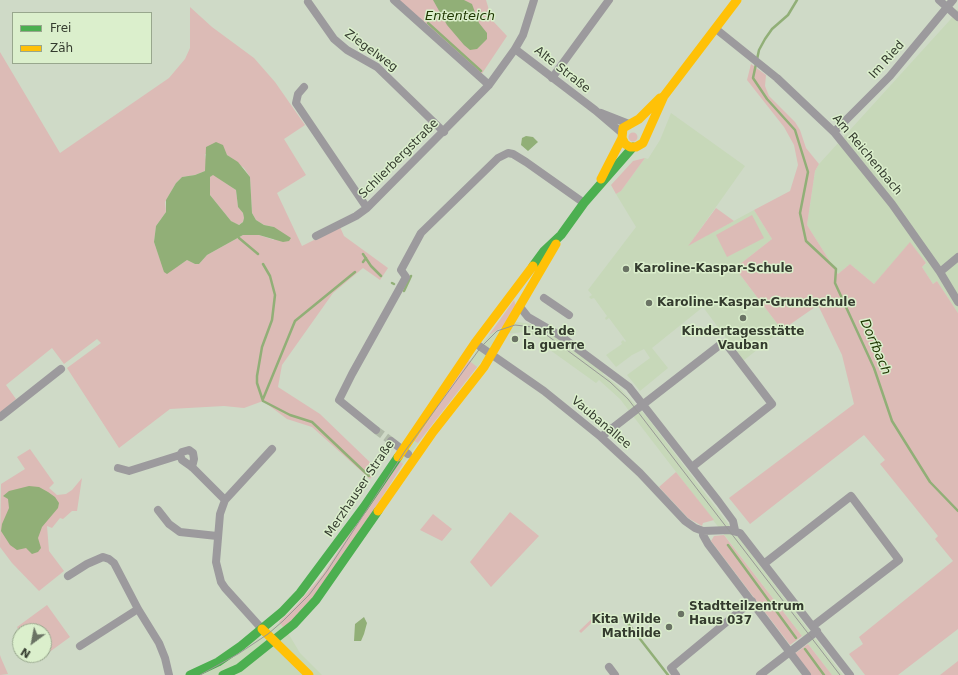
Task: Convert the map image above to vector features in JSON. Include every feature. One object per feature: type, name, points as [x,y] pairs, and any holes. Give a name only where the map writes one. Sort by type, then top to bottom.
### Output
[{"type":"main road","points":[[602,181],[633,147],[643,143],[646,133],[664,96],[737,0]]},
{"type":"main road","points":[[602,181],[622,136],[623,128],[645,114],[656,101],[664,96]]},
{"type":"main road","points":[[631,123],[642,126],[646,133]]},
{"type":"main road","points":[[622,136],[625,144],[633,147]]},
{"type":"main road","name":"Merzhauser Straße","points":[[223,675],[239,668],[316,600],[406,473],[424,445],[492,354],[561,235],[602,181]]},
{"type":"main road","name":"Merzhauser Straße","points":[[190,675],[218,662],[262,629],[292,602],[310,582],[405,451],[475,343],[544,251],[561,235]]},
{"type":"main road","points":[[519,286],[517,297],[520,307]]},
{"type":"main road","points":[[406,473],[405,451],[424,445]]},
{"type":"main road","points":[[273,639],[274,618]]},
{"type":"main road","points":[[262,629],[309,675]]},
{"type":"street","points":[[394,0],[489,85]]},
{"type":"street","name":"Alte Straße","points":[[489,85],[515,49],[523,35],[534,0]]},
{"type":"street","points":[[552,78],[609,0]]},
{"type":"street","points":[[939,0],[958,17]]},
{"type":"street","name":"Im Ried","points":[[834,132],[890,76],[953,0]]},
{"type":"street","name":"Ziegelweg","points":[[308,2],[334,39],[361,60],[377,67],[444,132]]},
{"type":"street","name":"Am Reichenbach","points":[[716,29],[777,78],[834,132],[892,204],[940,272],[958,302]]},
{"type":"street","name":"Alte Straße","points":[[515,49],[595,110],[622,136]]},
{"type":"street","name":"Schlierbergstraße","points":[[316,236],[356,216],[367,208],[489,85]]},
{"type":"street","points":[[304,87],[298,94],[296,103],[367,208]]},
{"type":"street","name":"Alte Straße","points":[[595,110],[631,123]]},
{"type":"street","points":[[376,430],[340,400],[352,374],[406,277],[401,270],[421,233],[502,155],[513,154],[584,203]]},
{"type":"street","points":[[940,272],[958,257]]},
{"type":"street","points":[[544,298],[569,315]]},
{"type":"street","points":[[520,307],[528,317],[559,335],[629,387],[733,521],[735,530],[746,539],[850,675]]},
{"type":"street","name":"Vaubanallee","points":[[475,343],[544,391],[602,437],[640,473],[685,521],[695,528],[703,531]]},
{"type":"street","points":[[602,437],[721,344],[727,345],[772,404],[692,467]]},
{"type":"street","points":[[0,417],[62,369]]},
{"type":"street","points":[[391,441],[405,451]]},
{"type":"street","points":[[262,629],[232,597],[221,582],[216,562],[217,536],[220,514],[225,500],[272,449]]},
{"type":"street","points":[[118,468],[130,471],[167,457],[180,455],[182,452],[189,450],[193,452],[194,460],[192,467]]},
{"type":"street","points":[[180,455],[182,460],[192,467],[225,500]]},
{"type":"street","points":[[760,675],[790,652],[815,629],[899,560],[851,496],[765,563]]},
{"type":"street","points":[[158,510],[169,524],[180,532],[217,536]]},
{"type":"street","points":[[735,530],[703,531],[703,536],[807,675]]},
{"type":"street","points":[[68,576],[87,564],[103,557],[109,558],[114,563],[138,609],[159,643],[165,658],[169,675]]},
{"type":"street","points":[[676,675],[671,668],[752,601]]},
{"type":"street","points":[[80,646],[138,609]]},
{"type":"street","points":[[609,668],[615,675]]},
{"type":"shaded area","points":[[399,0],[486,0],[492,20],[507,36],[481,75]]},
{"type":"shaded area","points":[[190,7],[212,27],[254,58],[275,82],[305,125],[284,139],[306,175],[277,193],[302,246],[340,227],[344,236],[388,268],[380,280],[363,268],[333,293],[282,365],[278,387],[320,414],[377,469],[370,479],[312,427],[287,419],[263,401],[244,408],[224,406],[170,409],[119,448],[67,368],[101,343],[97,339],[64,364],[52,348],[6,385],[16,399],[0,413],[0,52],[60,153],[169,78],[185,59],[190,48]],"holes":[[[205,154],[227,155],[244,168],[250,177],[252,213],[256,220],[264,225],[274,227],[274,240],[259,235],[243,235],[207,255],[199,264],[195,264],[187,260],[178,266],[161,262],[154,242],[156,226],[166,212],[165,202],[176,183],[182,177],[195,175],[205,171],[207,165]]]},
{"type":"shaded area","points":[[958,9],[958,313],[937,281],[933,284],[922,267],[926,264],[910,243],[874,284],[850,264],[838,274],[807,225],[815,171],[819,164],[950,20]]},
{"type":"shaded area","points":[[751,64],[766,75],[765,86],[769,96],[795,122],[800,130],[806,148],[819,164],[815,171],[807,225],[838,274],[850,264],[874,284],[910,242],[926,263],[922,267],[933,284],[937,281],[958,313],[958,629],[898,675],[865,675],[849,654],[863,644],[859,637],[953,561],[935,539],[938,536],[880,464],[885,460],[864,435],[750,524],[729,498],[854,404],[842,355],[818,305],[782,330],[735,268],[772,239],[754,210],[790,191],[798,165],[794,145],[784,127],[747,80]]},
{"type":"shaded area","points":[[671,113],[745,166],[689,245],[754,210],[772,239],[735,268],[782,330],[743,361],[703,307],[652,348],[668,368],[640,391],[627,375],[650,358],[644,349],[632,355],[616,367],[606,355],[622,344],[621,342],[623,340],[625,342],[626,341],[609,318],[606,320],[605,318],[607,316],[594,298],[591,299],[589,297],[592,295],[588,290],[636,227],[616,194],[621,191],[645,158],[648,159],[660,140]]},
{"type":"shaded area","points":[[633,132],[638,137],[633,142],[628,137]]},
{"type":"shaded area","points":[[645,158],[621,191],[616,194],[611,185],[633,161]]},
{"type":"shaded area","points":[[213,174],[236,190],[238,207],[243,213],[244,218],[243,222],[238,225],[231,221],[210,195],[210,177]]},
{"type":"shaded area","points":[[716,208],[734,221],[688,246]]},
{"type":"shaded area","points":[[752,215],[764,238],[727,257],[716,235]]},
{"type":"shaded area","points":[[514,300],[516,306],[504,326],[489,335]]},
{"type":"shaded area","points":[[518,322],[531,324],[550,336],[552,333],[605,371],[603,374],[617,385],[647,417],[843,675],[832,675],[620,399],[599,380],[596,383],[543,345],[545,342],[538,337],[524,332],[504,334],[485,357],[429,428],[403,464],[333,574],[285,628],[300,653],[322,675],[196,675],[263,634],[295,607],[323,574],[476,351],[496,329],[510,323]]},
{"type":"shaded area","points":[[467,359],[477,367],[418,443],[411,439]]},
{"type":"shaded area","points":[[30,449],[54,483],[49,488],[57,495],[66,494],[72,490],[82,478],[77,511],[72,511],[63,519],[60,518],[52,528],[47,526],[49,551],[64,571],[39,591],[12,563],[0,547],[1,484],[25,469],[17,457]]},
{"type":"shaded area","points":[[398,460],[403,464],[333,574],[285,629],[279,622],[295,607],[323,574]]},
{"type":"shaded area","points":[[676,472],[714,520],[703,523],[702,526],[688,518],[659,487]]},
{"type":"shaded area","points":[[510,512],[539,536],[491,587],[470,562]]},
{"type":"shaded area","points":[[433,514],[452,529],[442,541],[420,530]]},
{"type":"shaded area","points":[[724,535],[802,636],[790,645],[711,541],[714,536]]},
{"type":"shaded area","points":[[47,605],[70,637],[52,650],[52,623],[22,623]]},
{"type":"shaded area","points":[[600,611],[602,613],[581,633],[579,631]]},
{"type":"shaded area","points":[[808,644],[832,675],[810,675],[794,654]]},
{"type":"shaded area","points":[[0,655],[1,658],[8,674],[0,675]]},
{"type":"shaded area","points":[[958,661],[958,675],[940,675]]},
{"type":"water","name":"Ententeich","points":[[433,0],[464,0],[472,4],[479,23],[487,33],[487,39],[477,49],[470,50],[447,25]]},
{"type":"water","points":[[526,136],[533,137],[538,142],[528,151],[521,145],[522,138]]},
{"type":"water","points":[[216,142],[223,145],[227,155],[238,162],[250,177],[252,213],[256,220],[264,225],[274,227],[291,238],[289,241],[283,242],[259,235],[243,235],[207,255],[199,264],[195,264],[187,260],[167,274],[164,272],[154,242],[156,226],[166,212],[166,200],[176,183],[182,177],[195,175],[205,171],[206,147]],"holes":[[[213,175],[236,190],[238,207],[243,213],[244,218],[243,222],[239,225],[231,221],[210,195],[210,177]]]},
{"type":"water","points":[[29,486],[39,487],[48,492],[55,497],[59,503],[58,508],[42,527],[38,538],[41,548],[38,552],[32,554],[26,548],[17,550],[10,545],[1,531],[2,524],[9,508],[8,499],[3,496],[9,491]]},
{"type":"water","points":[[364,617],[367,623],[364,634],[361,641],[354,641],[355,624]]},
{"type":"waterway","name":"Dorfbach","points":[[797,0],[788,15],[772,29],[765,39],[759,50],[753,78],[767,99],[795,130],[808,172],[800,213],[806,241],[836,269],[835,283],[874,368],[892,421],[930,482],[958,511]]},
{"type":"waterway","points":[[428,23],[481,71]]},
{"type":"waterway","points":[[239,238],[258,254]]},
{"type":"waterway","points":[[363,254],[371,266],[381,276]]},
{"type":"waterway","points":[[363,262],[366,258]]},
{"type":"waterway","points":[[263,264],[270,276],[275,295],[272,320],[262,347],[257,376],[257,383],[263,401],[290,415],[312,422],[369,476]]},
{"type":"waterway","points":[[263,399],[295,321],[355,272]]},
{"type":"waterway","points":[[404,291],[411,276]]},
{"type":"waterway","points":[[728,545],[796,638]]},
{"type":"waterway","points":[[623,617],[668,675]]},
{"type":"waterway","points":[[805,649],[824,675]]},
{"type":"tunnel","points":[[376,430],[391,441]]},
{"type":"tram line","points":[[200,675],[238,654],[268,634],[309,595],[327,571],[405,451],[481,347],[497,331],[515,325],[532,327],[548,336],[610,382],[628,399],[840,675]]},
{"type":"traffic: fast","points":[[533,266],[544,251],[561,235],[584,203],[633,147]]},
{"type":"traffic: fast","points":[[190,675],[218,662],[241,646],[282,612],[300,593],[364,507],[398,457]]},
{"type":"traffic: fast","points":[[223,675],[239,668],[294,624],[316,600],[378,511]]},
{"type":"traffic: slow","points":[[622,138],[625,144],[630,147],[636,147],[643,143],[664,96],[737,0]]},
{"type":"traffic: slow","points":[[601,179],[622,138],[623,128],[639,119],[660,98]]},
{"type":"traffic: slow","points":[[378,511],[433,432],[484,367],[556,244]]},
{"type":"traffic: slow","points":[[398,457],[475,343],[533,266]]},
{"type":"traffic: slow","points":[[262,629],[309,675]]},
{"type":"place","name":"Karoline-Kaspar-Schule","points":[[626,269]]},
{"type":"place","name":"Karoline-Kaspar-Grundschule","points":[[649,303]]},
{"type":"place","name":"Kindertagesstätte Vauban","points":[[743,318]]},
{"type":"place","name":"L'art de la guerre","points":[[515,339]]},
{"type":"place","name":"Stadtteilzentrum Haus 037","points":[[681,614]]},
{"type":"place","name":"Kita Wilde Mathilde","points":[[669,627]]}]
